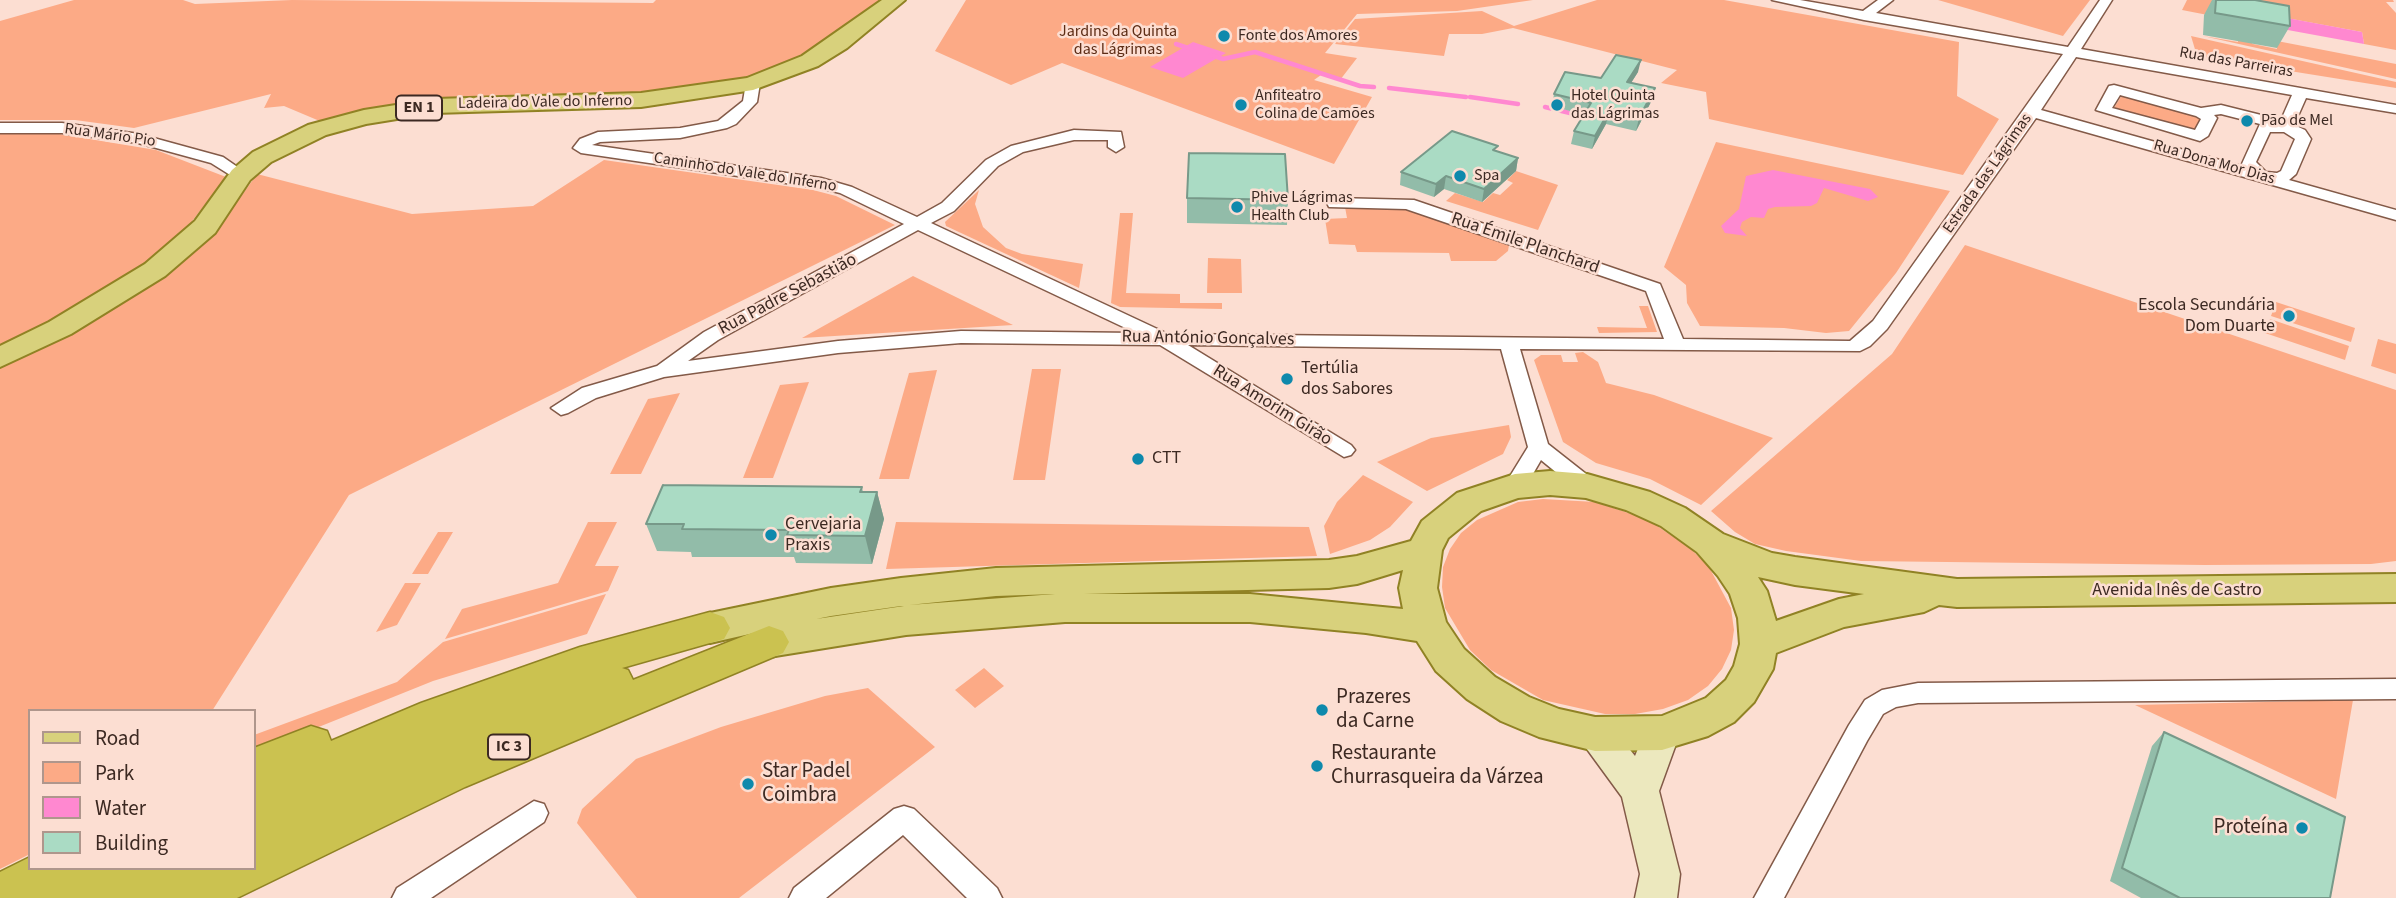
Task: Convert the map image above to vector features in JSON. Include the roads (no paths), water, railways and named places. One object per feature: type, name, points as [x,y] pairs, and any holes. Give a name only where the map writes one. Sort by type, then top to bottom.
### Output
[{"type":"highway","points":[[256,767],[433,694],[595,659],[710,628]]},
{"type":"highway","name":"IC 3","points":[[256,831],[370,776],[533,709],[642,673],[769,642]]},
{"type":"highway","name":"IC 3","points":[[256,864],[449,773],[769,642]]},
{"type":"highway","points":[[256,794],[436,715],[595,659]]},
{"type":"highway","points":[[0,897],[50,870]]},
{"type":"highway","points":[[60,898],[110,870]]},
{"type":"highway","points":[[127,898],[176,870]]},
{"type":"highway","points":[[190,898],[244,870]]},
{"type":"main road","name":"Ladeira do Vale do Inferno","points":[[0,358],[60,328],[155,270],[205,227],[240,175],[262,157],[317,130],[401,110],[497,103],[641,100],[678,97],[753,83],[810,61],[839,43],[895,0]]},
{"type":"main road","points":[[1550,483],[1587,486],[1638,501],[1673,517],[1710,543],[1731,566],[1748,591],[1757,618],[1759,644],[1753,669],[1740,691],[1720,710],[1693,724],[1662,733],[1594,734],[1554,725],[1515,709],[1481,688],[1450,660],[1429,628],[1418,588],[1424,550],[1435,530],[1469,502],[1515,486],[1550,483]]},
{"type":"main road","name":"Avenida Inês de Castro","points":[[1710,543],[1776,568],[1957,593],[2396,587]]},
{"type":"main road","points":[[710,628],[831,602],[928,589],[1068,579],[1329,574],[1357,570],[1424,550]]},
{"type":"main road","name":"Avenida Inês de Castro","points":[[1759,644],[1839,613],[1957,593]]},
{"type":"main road","points":[[769,642],[906,620],[1065,608],[1250,608],[1366,618],[1429,628]]},
{"type":"main road","points":[[1640,791],[1662,733]]},
{"type":"main road","points":[[1594,734],[1640,791],[1660,874],[1656,898]]},
{"type":"street","name":"Rua das Parreiras","points":[[1778,0],[2396,109]]},
{"type":"street","points":[[1864,16],[1887,0]]},
{"type":"street","name":"Estrada das Lágrimas","points":[[1863,342],[1880,325],[2032,112],[2106,0]]},
{"type":"street","name":"Caminho do Vale do Inferno","points":[[753,83],[750,102],[738,115],[710,129],[647,136],[598,137],[585,142],[581,148],[821,183],[846,190],[1164,339]]},
{"type":"street","points":[[2201,113],[2209,118],[2200,136],[2103,110],[2113,92],[2201,113],[2221,109],[2286,127],[2300,134],[2303,139],[2288,174],[2280,178],[2262,177],[2249,168],[2248,162],[2265,127],[2286,127]]},
{"type":"street","points":[[2286,127],[2301,92]]},
{"type":"street","name":"Rua Dona Mor Dias","points":[[2032,112],[2396,215]]},
{"type":"street","name":"Rua Mário Pio","points":[[0,128],[62,128],[126,137],[167,144],[217,160]]},
{"type":"street","name":"Rua Padre Sebastião","points":[[663,371],[710,336],[948,207],[992,163],[1017,149],[1044,140],[1074,135],[1116,135],[1115,147]]},
{"type":"street","points":[[217,160],[262,157]]},
{"type":"street","points":[[217,160],[240,175]]},
{"type":"street","name":"Rua Émile Planchard","points":[[1335,203],[1408,204],[1654,288],[1675,345]]},
{"type":"street","name":"Rua António Gonçalves","points":[[561,408],[589,393],[663,371],[851,346],[961,337],[1853,347],[1863,342]]},
{"type":"street","name":"Rua Amorim Girão","points":[[1164,339],[1345,450]]},
{"type":"street","points":[[1509,344],[1538,447],[1587,486]]},
{"type":"street","points":[[1515,486],[1538,447]]},
{"type":"street","points":[[1769,898],[1858,733],[1874,707],[1891,698],[1918,694],[2396,689]]},
{"type":"street","points":[[407,898],[534,813]]},
{"type":"street","points":[[804,898],[904,818],[987,898]]},
{"type":"water","points":[[2255,12],[2362,32],[2364,44],[2255,24]]},
{"type":"water","points":[[1193,42],[1226,53],[1183,78],[1150,67]]},
{"type":"water","points":[[1773,170],[1870,189],[1878,197],[1868,201],[1824,188],[1817,203],[1811,206],[1775,207],[1768,209],[1764,218],[1751,217],[1742,222],[1740,228],[1747,236],[1725,233],[1721,226],[1739,209],[1746,176]]},
{"type":"waterway","points":[[1176,44],[1191,49]]},
{"type":"waterway","points":[[1211,55],[1223,59],[1255,52],[1360,86],[1374,87]]},
{"type":"waterway","points":[[1389,88],[1466,97]]},
{"type":"waterway","points":[[1470,97],[1518,104]]},
{"type":"waterway","points":[[1545,107],[1574,114]]},
{"type":"place","name":"Fonte dos Amores","points":[[1224,36]]},
{"type":"place","name":"Anfiteatro Colina de Camões","points":[[1241,105]]},
{"type":"place","name":"Hotel Quinta das Lágrimas","points":[[1557,105]]},
{"type":"place","name":"Pão de Mel","points":[[2247,121]]},
{"type":"place","name":"Spa","points":[[1460,176]]},
{"type":"place","name":"Phive Lágrimas Health Club","points":[[1237,207]]},
{"type":"place","name":"Escola Secundária Dom Duarte","points":[[2289,316]]},
{"type":"place","name":"Tertúlia dos Sabores","points":[[1287,379]]},
{"type":"place","name":"CTT","points":[[1138,459]]},
{"type":"place","name":"Cervejaria Praxis","points":[[771,535]]},
{"type":"place","name":"Prazeres da Carne","points":[[1322,710]]},
{"type":"place","name":"Restaurante Churrasqueira da Várzea","points":[[1317,766]]},
{"type":"place","name":"Star Padel Coimbra","points":[[748,784]]},
{"type":"place","name":"Proteína","points":[[2302,828]]},
{"type":"park label","name":"Jardins da Quinta das Lágrimas","points":[[1118,41]]}]
